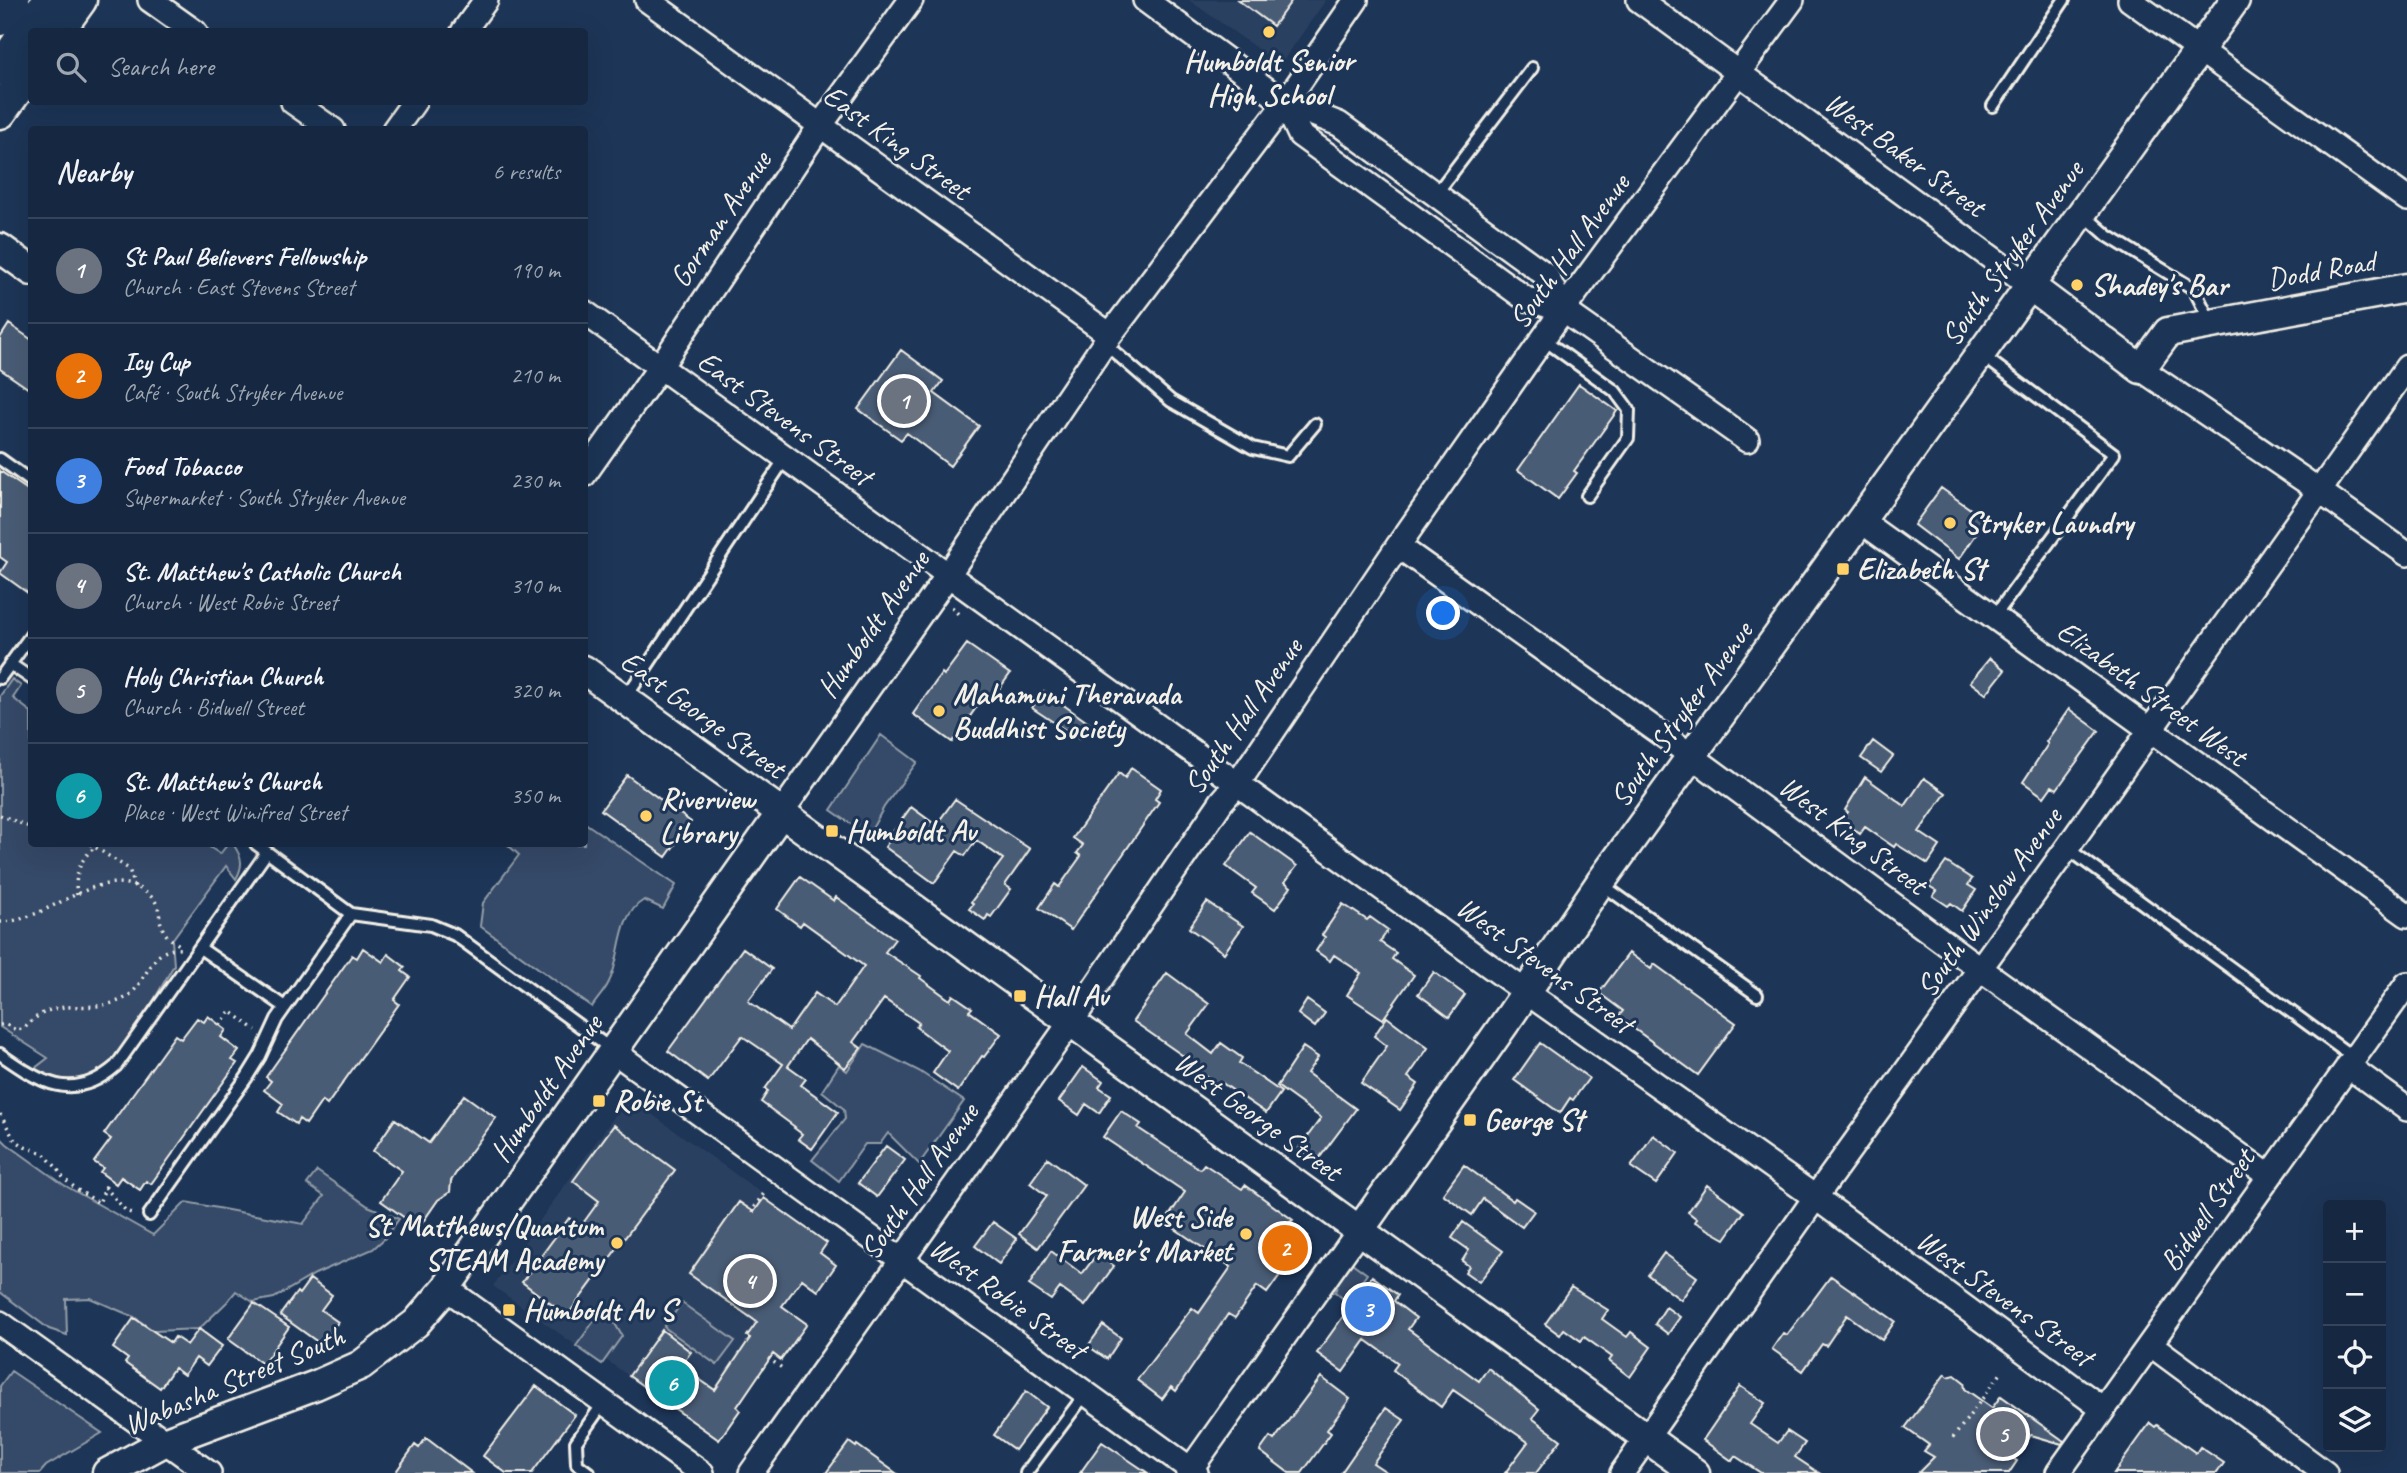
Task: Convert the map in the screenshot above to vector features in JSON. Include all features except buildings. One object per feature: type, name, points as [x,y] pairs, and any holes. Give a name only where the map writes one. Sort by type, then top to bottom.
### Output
[{"type":"main road","points":[[0,19],[13,0]]},
{"type":"main road","points":[[29,28],[49,0]]},
{"type":"main road","points":[[60,28],[80,0]]},
{"type":"main road","points":[[0,69],[28,30]]},
{"type":"main road","points":[[0,113],[28,74]]},
{"type":"street","points":[[150,0],[189,28]]},
{"type":"street","points":[[466,28],[486,0]]},
{"type":"street","name":"East King Street","points":[[648,0],[1107,339]]},
{"type":"street","name":"Gorman Avenue","points":[[588,469],[660,367],[820,125],[911,0]]},
{"type":"street","points":[[1145,0],[1285,103],[1339,124],[1546,275],[1563,310]]},
{"type":"street","name":"Humboldt Avenue","points":[[446,1288],[948,575],[1107,339],[1285,103],[1356,0]]},
{"type":"street","name":"West Baker Street","points":[[1639,0],[2141,369],[2319,490],[2407,554]]},
{"type":"street","name":"South Hall Avenue","points":[[751,1473],[1071,1022],[1222,801],[1238,783],[1398,546],[1563,310],[1792,0]]},
{"type":"street","points":[[2130,0],[2407,199]]},
{"type":"street","name":"South Stryker Avenue","points":[[1192,1472],[1600,883],[2235,0]]},
{"type":"street","points":[[1285,103],[1300,135],[1526,299],[1563,310],[1748,440]]},
{"type":"street","points":[[297,105],[327,126]]},
{"type":"street","points":[[397,126],[412,105]]},
{"type":"street","points":[[0,248],[28,268]]},
{"type":"street","name":"Dodd Road","points":[[2141,369],[2168,332],[2407,288]]},
{"type":"street","name":"East Stevens Street","points":[[588,315],[948,575]]},
{"type":"street","name":"South Winslow Avenue","points":[[1622,1473],[1815,1197],[2067,848],[2407,367]]},
{"type":"street","name":"Elizabeth Street West","points":[[1861,521],[2407,915]]},
{"type":"street","name":"West King Street","points":[[1398,546],[1693,756],[1980,968],[2269,1176]]},
{"type":"street","name":"West Stevens Street","points":[[948,575],[1815,1197],[2103,1409]]},
{"type":"street","name":"East George Street","points":[[588,673],[781,813]]},
{"type":"street","name":"West George Street","points":[[781,813],[1695,1473]]},
{"type":"street","name":"Bidwell Street","points":[[2058,1473],[2407,984]]},
{"type":"street","name":"West Robie Street","points":[[614,1051],[1192,1472]]},
{"type":"street","points":[[2351,1062],[2407,1110]]},
{"type":"street","points":[[446,1288],[702,1473]]},
{"type":"street","name":"Wabasha Street South","points":[[107,1473],[166,1441],[316,1385],[361,1365],[416,1323],[446,1288]]},
{"type":"street","points":[[0,1323],[209,1473]]},
{"type":"street","points":[[2150,1344],[2325,1473]]},
{"type":"lane","points":[[1993,106],[2064,0]]},
{"type":"lane","points":[[1436,194],[1532,68]]},
{"type":"lane","points":[[2083,214],[2108,236],[2194,289],[2211,323]]},
{"type":"lane","points":[[1107,339],[1171,401],[1253,448],[1288,456],[1315,424]]},
{"type":"lane","points":[[1543,339],[1615,391],[1629,410],[1628,438],[1587,496]]},
{"type":"lane","points":[[1980,354],[2114,454],[1994,617]]},
{"type":"lane","points":[[625,699],[786,457]]},
{"type":"lane","points":[[0,459],[28,479]]},
{"type":"lane","points":[[0,678],[28,639]]},
{"type":"lane","points":[[10,664],[28,676]]},
{"type":"lane","points":[[260,847],[351,914],[431,925],[450,932],[614,1051]]},
{"type":"lane","points":[[2067,848],[2351,1062]]},
{"type":"lane","points":[[0,1054],[30,1075],[61,1087],[76,1087],[104,1077],[116,1066],[267,852]]},
{"type":"lane","points":[[1600,883],[1757,995]]},
{"type":"lane","points":[[146,1213],[247,1077],[285,1007],[351,914]]},
{"type":"lane","points":[[200,948],[285,1007]]},
{"type":"lane","points":[[1026,1473],[1086,1393]]},
{"type":"lane","points":[[589,1473],[577,1464],[576,1442],[604,1402]]},
{"type":"path","points":[[950,605],[959,615]]},
{"type":"path","points":[[0,815],[28,826]]},
{"type":"path","points":[[77,895],[75,881],[79,868],[86,854],[95,848],[129,869],[135,887]]},
{"type":"path","points":[[0,922],[25,919],[108,882],[135,887],[153,898],[160,908],[163,931],[186,949],[174,948],[164,952],[153,961],[128,996],[117,1001],[106,1005],[52,1007],[30,1021],[24,1029],[16,1030],[5,1024],[0,1025]]},
{"type":"path","points":[[220,1025],[230,1012],[256,1030],[252,1040]]},
{"type":"path","points":[[0,1114],[14,1139],[25,1147],[43,1153],[64,1179],[99,1203],[108,1181]]},
{"type":"path","points":[[105,1187],[126,1211],[137,1215],[146,1213]]},
{"type":"path","points":[[754,1208],[765,1192]]},
{"type":"path","points":[[768,1358],[782,1368]]},
{"type":"path","points":[[1953,1438],[2002,1372]]},
{"type":"shaded area","name":"Humboldt Senior High School","points":[[1189,0],[1326,0],[1280,65]]},
{"type":"shaded area","points":[[12,679],[21,686],[13,698],[28,710],[28,847],[210,847],[220,854],[226,847],[235,847],[241,861],[236,879],[226,866],[172,940],[174,965],[116,1066],[104,1077],[61,1087],[34,1069],[48,1058],[0,1027],[0,696]]},
{"type":"shaded area","points":[[881,735],[917,762],[884,807],[868,836],[831,810]]},
{"type":"shaded area","points":[[588,825],[676,885],[663,909],[644,900],[628,917],[613,974],[592,1007],[480,926],[483,903],[519,855],[510,847],[588,847]]},
{"type":"shaded area","points":[[865,1044],[919,1071],[964,1101],[919,1164],[888,1133],[880,1144],[865,1144],[839,1181],[812,1160],[845,1119],[844,1109],[822,1091],[839,1065],[847,1071]]},
{"type":"shaded area","name":"St Matthews/Quantum STEAM Academy","points":[[628,1097],[763,1194],[764,1198],[754,1212],[739,1202],[690,1274],[757,1322],[747,1336],[772,1354],[736,1359],[715,1390],[680,1366],[690,1352],[662,1331],[629,1376],[606,1360],[602,1364],[493,1286]]},
{"type":"shaded area","points":[[0,1137],[64,1185],[153,1235],[186,1202],[303,1224],[324,1196],[307,1184],[317,1171],[368,1206],[399,1219],[373,1249],[315,1274],[274,1298],[253,1302],[236,1291],[199,1329],[154,1331],[134,1317],[90,1298],[66,1299],[67,1335],[49,1329],[0,1292]]},
{"type":"shaded area","points":[[1352,1263],[1367,1274],[1347,1302],[1335,1292],[1339,1281]]},
{"type":"shaded area","points":[[682,1303],[735,1341],[717,1365],[664,1327]]},
{"type":"shaded area","points":[[605,1306],[622,1336],[602,1364],[576,1346]]},
{"type":"shaded area","points":[[11,1371],[102,1433],[46,1466],[40,1473],[0,1473],[0,1386]]},
{"type":"place","name":"Humboldt Senior High School","points":[[1269,32]]},
{"type":"place","name":"Shadey's Bar","points":[[2077,285]]},
{"type":"place","name":"St Paul Believers Fellowship","points":[[904,401]]},
{"type":"place","name":"Stryker Laundry","points":[[1950,523]]},
{"type":"place","name":"Elizabeth St","points":[[1843,569]]},
{"type":"place","name":"Mahamuni Theravada Buddhist Society","points":[[939,711]]},
{"type":"place","name":"Riverview Library","points":[[646,816]]},
{"type":"place","name":"Humboldt Av","points":[[832,831]]},
{"type":"place","name":"Hall Av","points":[[1020,996]]},
{"type":"place","name":"Robie St","points":[[599,1101]]},
{"type":"place","name":"George St","points":[[1470,1120]]},
{"type":"place","name":"West Side Farmer's Market","points":[[1246,1234]]},
{"type":"place","name":"St Matthews/Quantum STEAM Academy","points":[[617,1243]]},
{"type":"place","name":"Icy Cup","points":[[1285,1248]]},
{"type":"place","name":"St. Matthew's Catholic Church","points":[[750,1281]]},
{"type":"place","name":"Food Tobacco","points":[[1368,1309]]},
{"type":"place","name":"Humboldt Av S","points":[[509,1310]]},
{"type":"place","name":"St. Matthew's Church","points":[[672,1383]]},
{"type":"place","name":"Holy Christian Church","points":[[2003,1434]]}]
